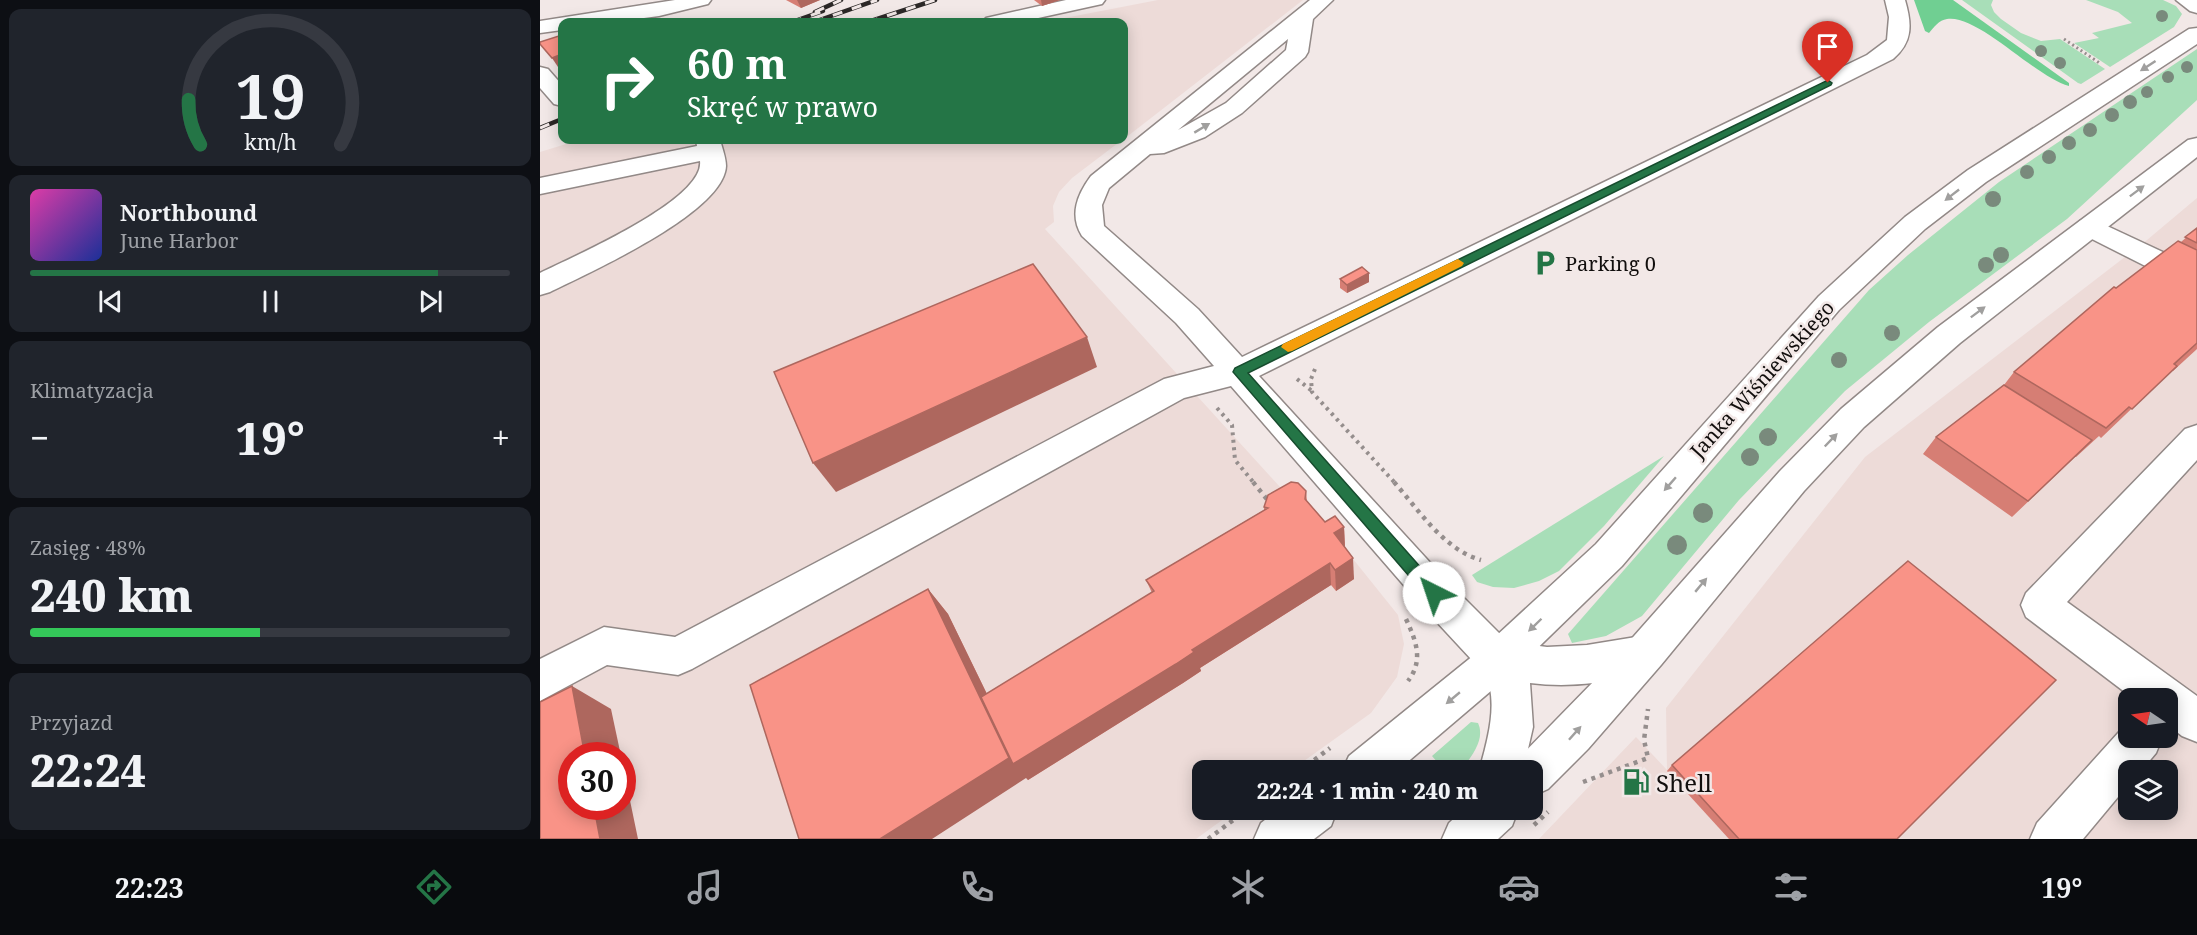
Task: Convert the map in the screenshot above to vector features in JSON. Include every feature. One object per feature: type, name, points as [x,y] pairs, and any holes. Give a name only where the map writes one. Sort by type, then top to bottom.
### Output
[{"type":"main road","points":[[601,18],[659,10],[701,0]]},
{"type":"main road","points":[[1007,0],[1025,16]]},
{"type":"main road","points":[[1014,18],[1095,0]]},
{"type":"main road","points":[[1323,0],[1303,16],[1297,52],[1234,108],[1196,132],[1129,159],[1093,191],[1088,202],[1088,218],[1092,230],[1187,316],[1239,372],[1434,593],[1498,660],[1509,677],[1512,727],[1504,760]]},
{"type":"main road","points":[[540,681],[604,646],[678,656],[1175,388],[1239,372],[1893,50],[1902,27],[1895,0]]},
{"type":"main road","points":[[2186,0],[2197,7]]},
{"type":"main road","points":[[540,27],[558,25]]},
{"type":"main road","name":"Janka Wiśniewskiego","points":[[1377,760],[1498,660],[1609,555],[1829,303],[1915,223],[1977,176],[2197,34]]},
{"type":"main road","points":[[541,77],[558,95]]},
{"type":"main road","points":[[540,186],[709,145],[713,169],[703,186],[680,208],[653,227],[540,285]]},
{"type":"main road","points":[[1543,765],[1572,737],[1756,521],[1831,439],[1870,401],[1933,346],[2197,146]]},
{"type":"main road","points":[[2090,227],[2197,280]]},
{"type":"main road","points":[[2150,688],[2040,605],[2197,438]]},
{"type":"main road","points":[[1498,660],[1546,666],[1587,664],[1642,655]]},
{"type":"main road","points":[[2053,839],[2132,748]]},
{"type":"main road","points":[[1277,839],[1302,820]]},
{"type":"path","points":[[2064,39],[2109,69]]},
{"type":"path","points":[[1317,363],[1311,378],[1312,392],[1449,543],[1466,556],[1480,560]]},
{"type":"path","points":[[1195,383],[1232,425],[1235,460],[1276,510]]},
{"type":"path","points":[[1404,613],[1418,648],[1419,662]]},
{"type":"path","points":[[1577,783],[1648,758],[1644,740],[1650,701]]},
{"type":"path","points":[[1208,839],[1234,820]]},
{"type":"shaded area","points":[[1158,0],[1303,0],[1128,136],[1128,18],[1065,18]]},
{"type":"shaded area","points":[[566,144],[1117,144],[1072,178],[1059,192],[1053,206],[1054,222],[1045,229],[1290,498],[1337,539],[1398,615],[1404,644],[1397,677],[1371,713],[1305,760],[1192,760],[1192,820],[1222,820],[1196,839],[540,839],[540,152]]},
{"type":"shaded area","points":[[2197,198],[2197,839],[1539,839],[1636,737],[1667,770],[1666,708],[1865,457],[2147,240]]},
{"type":"green space","points":[[1914,0],[1953,0],[2069,83],[2069,86],[2040,71],[1990,36],[1960,20],[1947,19],[1937,24],[1929,33],[1925,31]]},
{"type":"green space","points":[[1962,0],[1993,0],[1991,5],[1994,12],[2021,33],[2041,41],[2060,39],[2105,69],[2081,84],[2078,83]]},
{"type":"green space","points":[[2086,0],[2163,0],[2176,6],[2182,14],[2174,27],[2110,67],[2074,43],[2099,38],[2092,33],[2132,23],[2118,12]]},
{"type":"green space","points":[[2197,49],[2197,100],[2067,219],[1929,322],[1845,391],[1739,500],[1642,616],[1606,636],[1572,643],[1568,634],[1869,290],[1908,255],[1999,182]]},
{"type":"green space","points":[[1664,456],[1604,526],[1559,571],[1539,581],[1514,588],[1493,587],[1477,582],[1472,575]]},
{"type":"green space","points":[[1471,722],[1478,723],[1480,736],[1476,749],[1469,760],[1435,760],[1432,756]]},
{"type":"building","points":[[558,36],[558,56],[552,58],[540,42]]},
{"type":"building","points":[[2197,228],[2197,243],[2185,237]]},
{"type":"building","points":[[2178,241],[2197,250],[2197,343],[2174,364],[2177,366],[2132,409],[2129,407],[2106,428],[2014,372],[2114,287],[2116,288]]},
{"type":"building","points":[[1033,264],[1087,337],[813,463],[774,372]]},
{"type":"building","points":[[1362,267],[1369,273],[1347,285],[1340,279]]},
{"type":"building","points":[[2004,385],[2092,440],[2028,501],[1936,437]]},
{"type":"building","points":[[1291,482],[1298,483],[1306,491],[1305,499],[1325,522],[1335,516],[1344,527],[1334,533],[1353,558],[1335,570],[1330,563],[1192,650],[1194,652],[1176,664],[1013,764],[981,697],[1154,591],[1146,580],[1268,508],[1264,507],[1268,495]]},
{"type":"building","points":[[1908,561],[2056,680],[1897,839],[1739,839],[1672,765]]},
{"type":"building","points":[[928,589],[1009,758],[880,839],[799,839],[750,685]]},
{"type":"building","points":[[572,686],[582,742],[558,742],[558,820],[596,820],[600,839],[540,839],[540,702]]},
{"type":"railway","points":[[815,12],[841,0]]},
{"type":"railway","points":[[825,18],[877,0]]},
{"type":"railway","points":[[880,18],[935,0]]},
{"type":"railway","points":[[803,18],[823,11]]},
{"type":"railway","points":[[540,128],[558,121]]},
{"type":"slow traffic","points":[[1288,347],[1458,263]]},
{"type":"place","name":"Parking 0","points":[[1545,263]]},
{"type":"place","name":"Shell","points":[[1636,782]]},
{"type":"route","points":[[1434,593],[1239,372],[1828,83]]}]
